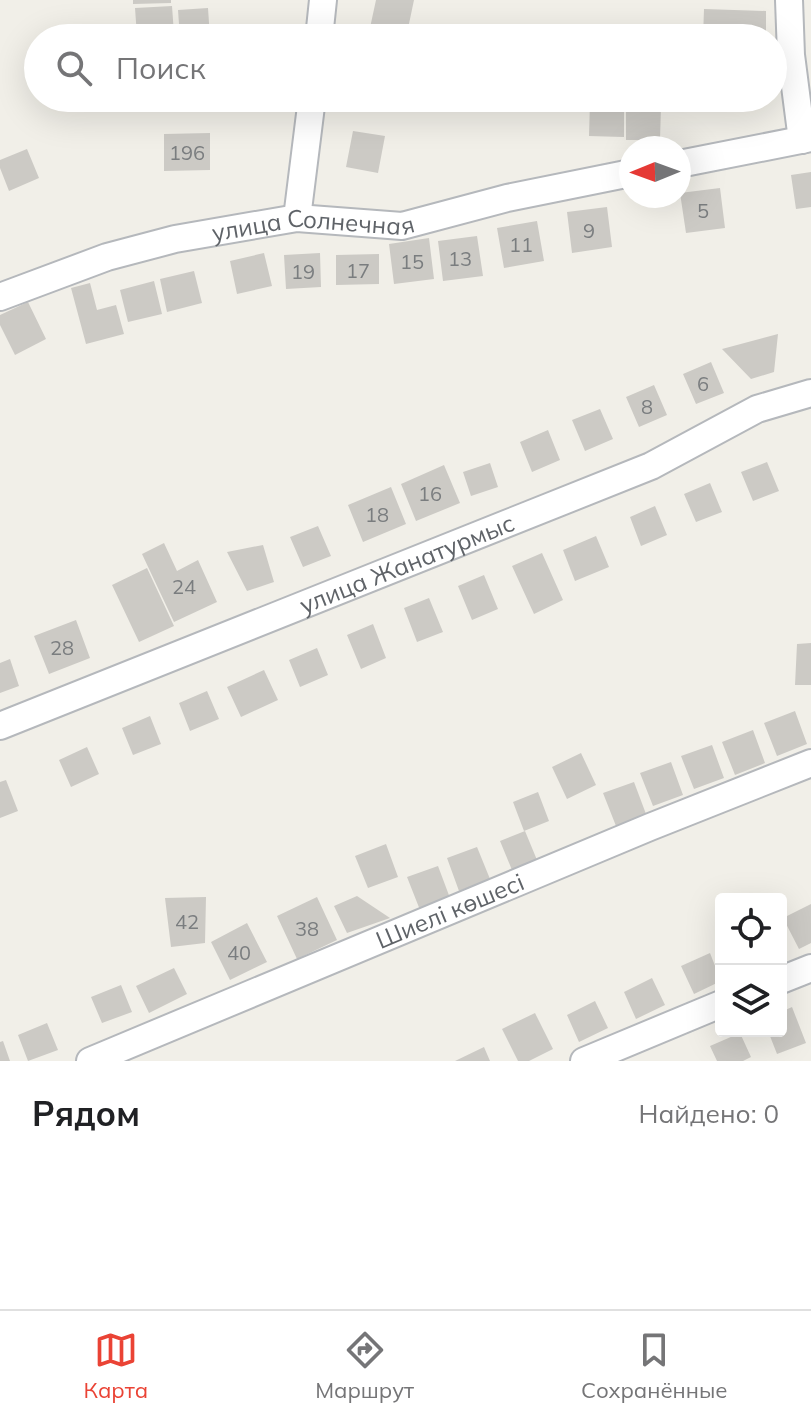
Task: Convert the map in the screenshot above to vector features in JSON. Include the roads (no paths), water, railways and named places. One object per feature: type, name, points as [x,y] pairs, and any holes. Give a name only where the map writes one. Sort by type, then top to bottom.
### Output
[{"type":"street","points":[[320,24],[323,0]]},
{"type":"street","points":[[691,162],[806,139],[791,55],[789,0]]},
{"type":"street","points":[[297,218],[310,112]]},
{"type":"street","name":"улица Солнечная","points":[[0,297],[107,257],[175,239],[297,218],[402,226],[507,198],[619,175]]},
{"type":"street","name":"улица Жанатурмыс","points":[[0,726],[651,466],[757,409],[811,393]]},
{"type":"street","name":"Шиелі көшесі","points":[[90,1061],[811,763]]},
{"type":"street","points":[[787,978],[811,968]]},
{"type":"street","points":[[584,1061],[715,1006]]}]
